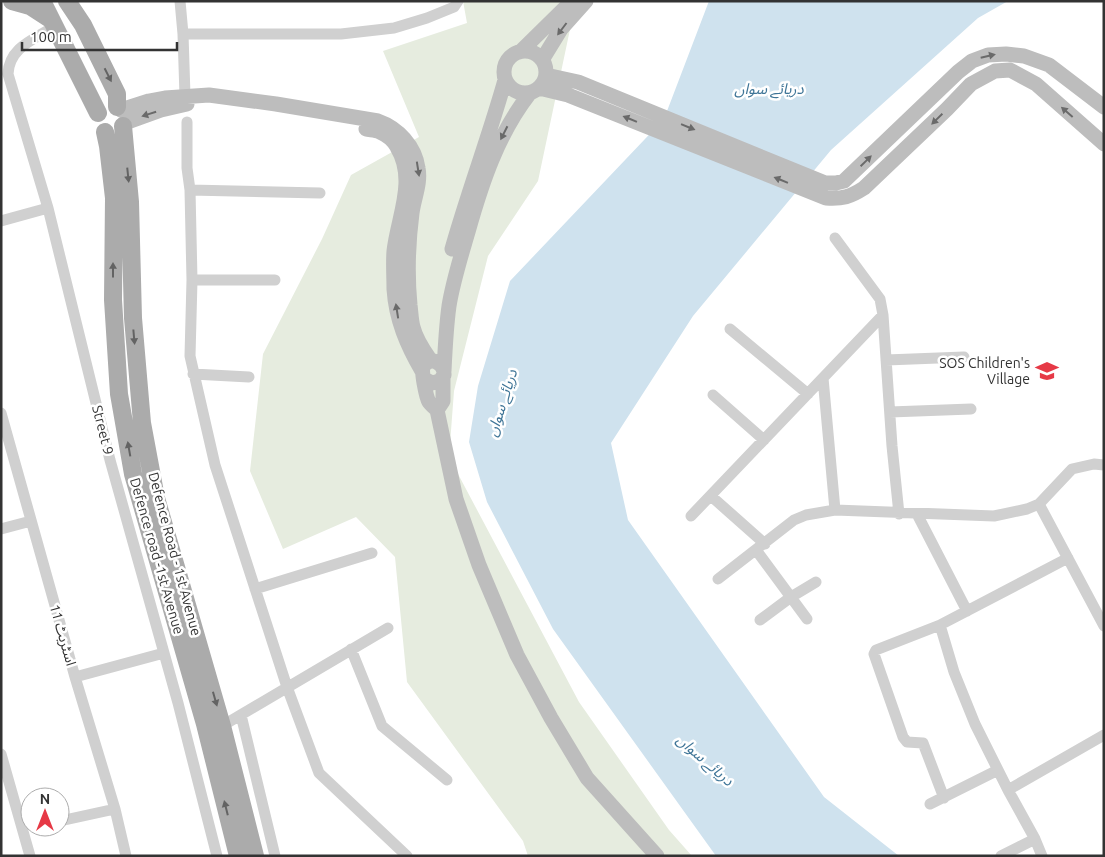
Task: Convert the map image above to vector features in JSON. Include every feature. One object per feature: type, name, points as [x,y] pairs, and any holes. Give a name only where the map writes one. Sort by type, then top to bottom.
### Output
[{"type":"main road","points":[[12,1],[30,6],[54,23]]},
{"type":"main road","name":"Defence road -1st Avenue","points":[[42,1],[98,113],[98,124],[105,132],[114,198],[113,300],[119,394],[133,474],[197,667],[205,724],[238,856]]},
{"type":"main road","name":"Defence Road - 1st Avenue","points":[[67,1],[83,26],[117,94],[122,116],[130,210],[132,318],[142,423],[156,498],[197,667],[222,726],[255,856]]},
{"type":"main road","points":[[572,1],[520,52],[511,57],[505,65],[505,80],[448,262],[440,306],[429,402],[437,410],[456,500],[479,565],[517,655],[551,718],[588,778],[657,856]]},
{"type":"main road","points":[[433,370],[453,285],[479,192],[501,138],[510,121],[539,79],[561,29],[586,1]]},
{"type":"main road","points":[[520,52],[535,54],[539,79]]},
{"type":"main road","points":[[826,190],[836,183],[844,181],[958,72],[972,61],[988,55],[1024,56],[1049,65],[1104,107]]},
{"type":"main road","points":[[505,80],[515,91],[539,79],[578,82],[826,190],[840,199],[853,195],[864,188],[947,109],[970,84],[994,71],[1010,70],[1036,84],[1104,144]]},
{"type":"main road","points":[[539,79],[568,95],[826,190]]},
{"type":"main road","points":[[105,132],[116,132],[122,116],[149,101],[186,96],[209,96],[276,104],[378,121],[390,125],[401,134],[416,156],[419,180],[408,240],[408,284],[413,327],[433,370]]},
{"type":"main road","points":[[98,113],[108,105],[122,116],[181,105],[214,105],[268,111],[382,132],[394,142],[402,155],[406,168],[406,194],[394,251],[396,305],[400,325],[410,350],[433,370]]},
{"type":"street","points":[[180,1],[186,96]]},
{"type":"street","points":[[183,34],[341,34],[394,28],[448,10],[454,7],[458,1]]},
{"type":"street","name":"Street 9","points":[[54,23],[17,50],[12,57],[8,74],[48,208],[110,460],[164,653],[217,856]]},
{"type":"street","points":[[187,122],[192,280],[190,356],[215,465],[287,687],[318,773],[407,856]]},
{"type":"street","points":[[190,190],[320,194]]},
{"type":"street","points":[[1,220],[48,208]]},
{"type":"street","points":[[835,238],[880,299],[883,315],[899,514]]},
{"type":"street","points":[[192,280],[275,280]]},
{"type":"street","points":[[691,516],[883,315]]},
{"type":"street","points":[[730,329],[808,394]]},
{"type":"street","points":[[886,360],[964,357]]},
{"type":"street","points":[[193,374],[249,377]]},
{"type":"street","points":[[823,378],[835,510]]},
{"type":"street","points":[[713,395],[764,440]]},
{"type":"street","points":[[890,412],[971,409]]},
{"type":"street","name":"اسٹریٹ 11","points":[[1,413],[126,856]]},
{"type":"street","points":[[718,579],[794,520],[806,515],[835,510],[899,514],[994,516],[1027,509],[1039,504],[1072,468],[1094,464],[1104,465]]},
{"type":"street","points":[[711,496],[760,547],[807,619]]},
{"type":"street","points":[[1039,504],[1104,626]]},
{"type":"street","points":[[917,514],[967,611]]},
{"type":"street","points":[[1,529],[32,521]]},
{"type":"street","points":[[255,589],[372,553]]},
{"type":"street","points":[[944,798],[923,744],[908,742],[903,738],[874,654],[876,650],[940,625],[1068,558]]},
{"type":"street","points":[[760,620],[791,597],[816,582]]},
{"type":"street","points":[[940,625],[954,672],[971,715],[1008,790],[1035,838],[1042,856]]},
{"type":"street","points":[[222,726],[388,628]]},
{"type":"street","points":[[351,649],[382,726],[447,780]]},
{"type":"street","points":[[75,677],[164,653]]},
{"type":"street","points":[[241,715],[275,856]]},
{"type":"street","points":[[1008,790],[1104,735]]},
{"type":"street","points":[[1,754],[20,810]]},
{"type":"street","points":[[930,804],[998,770]]},
{"type":"street","points":[[70,819],[114,809]]},
{"type":"street","points":[[27,837],[30,856]]},
{"type":"street","points":[[1001,856],[1035,838]]},
{"type":"shaded area","points":[[463,1],[576,1],[538,181],[488,256],[454,391],[449,457],[579,702],[669,830],[692,856],[528,856],[523,841],[407,682],[395,557],[356,517],[283,549],[250,471],[263,354],[322,239],[351,175],[419,137],[383,51],[467,23]]},
{"type":"water","name":"دریائے سواں","points":[[709,1],[1008,1],[978,18],[831,150],[693,316],[611,443],[628,520],[824,797],[899,856],[716,856],[553,629],[487,502],[469,442],[478,386],[510,281],[664,119]]},
{"type":"place","name":"SOS Children's Village","points":[[1047,371]]}]
